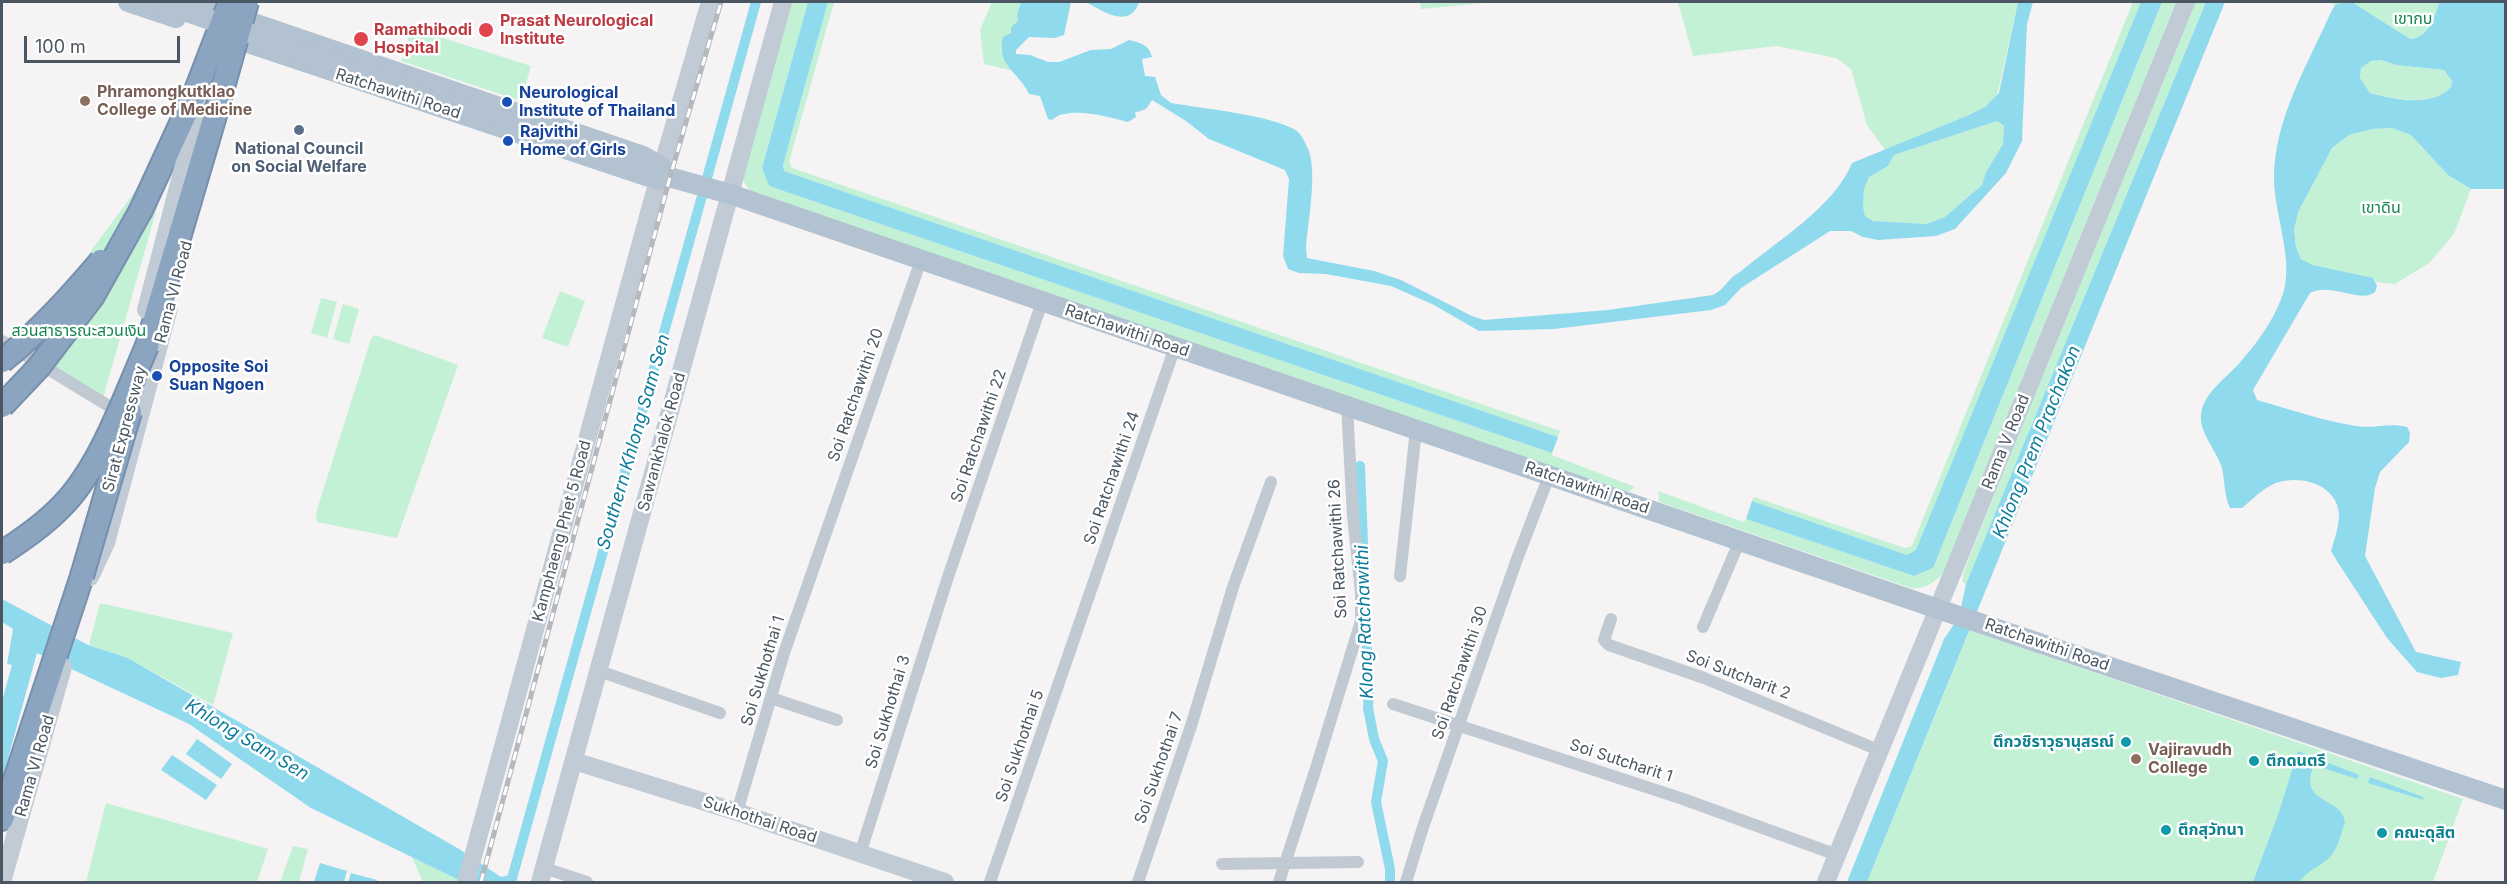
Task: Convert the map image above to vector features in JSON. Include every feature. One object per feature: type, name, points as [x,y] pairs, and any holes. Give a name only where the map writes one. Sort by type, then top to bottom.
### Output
[{"type":"highway","points":[[2,406],[38,368],[93,296],[141,210],[190,103],[227,5]]},
{"type":"highway","name":"Sirat Expressway","points":[[2,819],[120,452],[147,346],[249,11]]},
{"type":"highway","points":[[2,361],[27,342],[74,293],[141,210]]},
{"type":"highway","points":[[2,553],[32,534],[64,504],[100,453],[147,346]]},
{"type":"main road","name":"Ratchawithi Road","points":[[128,2],[288,57],[726,193],[1938,609],[2505,800]]},
{"type":"main road","points":[[157,2],[661,172]]},
{"type":"main road","name":"Ratchawithi Road","points":[[192,2],[227,5],[249,11],[294,36],[643,156],[661,172]]},
{"type":"main road","name":"Rama VI Road","points":[[2,882],[88,581],[106,543],[223,111],[244,42],[249,11],[256,2]]},
{"type":"main road","name":"Kamphaeng Phet 5 Road","points":[[466,882],[710,2]]},
{"type":"main road","name":"Sawankhalok Road","points":[[542,876],[726,193],[783,2]]},
{"type":"main road","name":"Rama V Road","points":[[1826,882],[2186,2]]},
{"type":"main road","name":"Rama VI Road","points":[[88,581],[89,534],[102,488],[117,411],[164,248],[217,33],[227,5]]},
{"type":"main road","points":[[288,57],[286,42],[294,36]]},
{"type":"main road","name":"Sukhothai Road","points":[[574,761],[737,812],[945,882]]},
{"type":"street","name":"Soi Ratchawithi 20","points":[[824,540],[921,260]]},
{"type":"street","name":"Soi Ratchawithi 22","points":[[946,580],[1042,302]]},
{"type":"street","points":[[2,341],[117,411]]},
{"type":"street","name":"Soi Ratchawithi 24","points":[[1081,619],[1175,347]]},
{"type":"street","name":"Soi Ratchawithi 26","points":[[1279,882],[1361,621],[1361,593],[1353,516],[1347,406]]},
{"type":"street","points":[[1400,576],[1416,430]]},
{"type":"street","name":"Soi Ratchawithi 30","points":[[1406,882],[1517,559],[1549,476]]},
{"type":"street","name":"Soi Sukhothai 7","points":[[1138,882],[1191,726],[1233,587],[1271,482]]},
{"type":"street","name":"Soi Sukhothai 1","points":[[737,812],[771,698],[824,540]]},
{"type":"street","points":[[1703,627],[1740,540]]},
{"type":"street","name":"Soi Sukhothai 3","points":[[860,854],[946,580]]},
{"type":"street","name":"Soi Sukhothai 5","points":[[990,882],[1081,619]]},
{"type":"street","name":"Soi Sutcharit 2","points":[[1611,619],[1604,640],[1609,645],[1704,678],[1881,751]]},
{"type":"street","points":[[599,670],[720,713]]},
{"type":"street","points":[[771,698],[837,720]]},
{"type":"street","name":"Soi Sutcharit 1","points":[[1393,704],[1683,799],[1837,855]]},
{"type":"street","points":[[1222,864],[1358,862]]},
{"type":"street","points":[[542,876],[587,882]]},
{"type":"green space","points":[[787,2],[808,2],[762,168],[769,186],[1552,453],[1552,455],[1635,487],[1628,492],[754,194],[742,178]]},
{"type":"green space","points":[[828,2],[834,2],[789,162],[792,168],[1560,431],[1558,437],[784,171],[783,165]]},
{"type":"green space","points":[[992,2],[1021,2],[1017,14],[1018,21],[1000,48],[1010,70],[984,64],[980,30]]},
{"type":"green space","points":[[1420,2],[1493,2],[1421,9]]},
{"type":"green space","points":[[1678,2],[2018,2],[1997,96],[1985,107],[1969,115],[1885,150],[1867,125],[1851,69],[1836,58],[1776,46],[1693,56]]},
{"type":"green space","points":[[2133,2],[2141,2],[1917,550],[1907,555],[1752,501],[1754,497],[1905,548],[1912,546]]},
{"type":"green space","points":[[2162,2],[2176,2],[1940,576],[1925,587],[1911,588],[1659,502],[1658,491],[1743,522],[1746,519],[1914,576],[1933,568]]},
{"type":"green space","points":[[2193,2],[2206,2],[1966,584],[1962,581],[1965,568]]},
{"type":"green space","points":[[2328,2],[2352,2],[2335,5]]},
{"type":"green space","name":"เขากบ","points":[[2352,2],[2440,2],[2426,31],[2410,39]]},
{"type":"green space","points":[[412,28],[531,66],[521,101],[401,61]]},
{"type":"green space","points":[[2381,60],[2396,65],[2444,70],[2452,81],[2451,87],[2434,98],[2412,100],[2370,93],[2360,78],[2361,68],[2371,61]]},
{"type":"green space","points":[[1997,121],[2004,126],[2003,144],[1986,172],[1982,185],[1945,217],[1926,224],[1873,221],[1865,216],[1864,188],[1869,177],[1888,166],[1894,155]]},
{"type":"green space","name":"เขาดิน","points":[[2392,128],[2411,135],[2448,175],[2471,189],[2454,234],[2429,263],[2395,284],[2376,282],[2372,278],[2313,265],[2301,259],[2296,247],[2294,230],[2297,212],[2332,148],[2349,135],[2372,129]]},
{"type":"green space","name":"สวนสาธารณะสวนเงิน","points":[[152,168],[167,173],[103,398],[10,338],[66,285]]},
{"type":"green space","points":[[560,291],[585,301],[568,347],[542,338]]},
{"type":"green space","points":[[321,298],[337,302],[327,338],[311,333]]},
{"type":"green space","points":[[343,304],[359,309],[349,344],[333,339]]},
{"type":"green space","points":[[375,335],[458,365],[397,538],[317,522],[316,513],[371,339]]},
{"type":"green space","points":[[100,603],[233,633],[213,705],[128,658],[89,645]]},
{"type":"green space","name":"Vajiravudh College","points":[[1970,630],[2463,799],[2433,882],[1867,882]]},
{"type":"green space","points":[[106,803],[268,849],[257,882],[86,882]]},
{"type":"green space","points":[[293,846],[308,849],[299,882],[280,882]]},
{"type":"green space","points":[[412,857],[457,879],[456,882],[423,882]]},
{"type":"water","points":[[808,2],[828,2],[783,165],[784,171],[1558,437],[1552,453],[769,186],[762,168]]},
{"type":"water","points":[[1021,2],[1071,2],[1064,35],[1055,38],[1029,37],[1016,50],[1016,54],[1030,55],[1048,62],[1059,62],[1091,50],[1111,49],[1129,40],[1137,42],[1146,47],[1152,57],[1142,59],[1145,76],[1155,77],[1161,95],[1171,103],[1256,117],[1297,131],[1309,151],[1312,173],[1307,258],[1374,271],[1401,280],[1484,320],[1608,310],[1713,295],[1721,290],[1732,277],[1787,236],[1819,208],[1844,179],[1852,163],[1985,107],[1999,93],[2018,2],[2033,2],[2027,24],[2022,141],[2006,173],[1955,229],[1936,236],[1878,240],[1863,237],[1851,231],[1830,231],[1741,288],[1725,305],[1711,310],[1554,329],[1479,331],[1434,305],[1391,286],[1326,274],[1299,273],[1288,269],[1283,256],[1289,179],[1285,170],[1209,139],[1186,121],[1152,100],[1146,109],[1135,112],[1136,117],[1128,122],[1089,113],[1068,113],[1052,120],[1048,119],[1040,96],[1029,94],[1002,55],[1003,37],[1011,33],[1011,27],[1018,21],[1017,14]],"holes":[[[1997,121],[2004,126],[2003,144],[1986,172],[1982,185],[1945,217],[1926,224],[1873,221],[1865,216],[1864,189],[1869,177],[1888,166],[1894,155]]]},
{"type":"water","points":[[1086,2],[1139,2],[1135,10],[1122,17],[1107,13]]},
{"type":"water","points":[[2141,2],[2162,2],[1933,568],[1914,576],[1746,519],[1752,501],[1907,555],[1916,550]]},
{"type":"water","name":"Khlong Prem Prachakon","points":[[2206,2],[2225,2],[1867,882],[1847,882],[1944,639],[1959,617],[1966,584]]},
{"type":"water","points":[[2352,2],[2410,39],[2426,31],[2440,2],[2505,2],[2505,189],[2471,189],[2448,175],[2411,135],[2392,128],[2372,129],[2349,135],[2332,148],[2298,212],[2294,230],[2296,247],[2301,259],[2313,265],[2373,278],[2377,286],[2375,292],[2362,296],[2327,290],[2310,293],[2253,390],[2257,400],[2306,415],[2362,427],[2395,425],[2407,427],[2410,433],[2409,442],[2380,472],[2375,488],[2365,556],[2416,652],[2461,662],[2458,675],[2441,678],[2417,672],[2387,638],[2337,561],[2331,551],[2339,518],[2338,507],[2327,490],[2308,482],[2286,481],[2267,488],[2242,508],[2230,508],[2222,468],[2202,425],[2202,409],[2209,395],[2261,336],[2277,309],[2284,290],[2286,264],[2275,192],[2276,156],[2280,134],[2294,92],[2335,5]],"holes":[[[2381,60],[2396,65],[2444,70],[2452,81],[2451,87],[2443,94],[2423,100],[2390,98],[2370,93],[2360,78],[2361,68],[2371,61]]]},
{"type":"water","name":"Khlong Sam Sen","points":[[2,599],[88,645],[128,658],[459,849],[501,877],[510,875],[516,882],[463,882],[311,808],[189,724],[37,653],[2,780],[2,701],[12,665],[7,664],[13,629],[2,622]]},
{"type":"water","points":[[197,739],[232,764],[221,779],[186,754]]},
{"type":"water","points":[[2298,751],[2359,775],[2357,779],[2314,765],[2310,778],[2311,787],[2316,794],[2342,814],[2345,822],[2339,841],[2329,858],[2299,882],[2253,882],[2279,812]]},
{"type":"water","points":[[172,755],[217,785],[206,800],[161,770]]},
{"type":"water","points":[[2370,777],[2423,797],[2424,800],[2368,783]]},
{"type":"water","points":[[320,863],[347,871],[344,882],[314,882]]},
{"type":"water","points":[[351,873],[377,880],[376,882],[348,882]]},
{"type":"waterway","name":"Southern Khlong Sam Sen","points":[[511,882],[756,2]]},
{"type":"waterway","name":"Klong Ratchawithi","points":[[1360,466],[1364,570]]},
{"type":"waterway","name":"Klong Ratchawithi","points":[[1365,613],[1368,708],[1374,739],[1383,761],[1376,802],[1390,869],[1390,882]]},
{"type":"railway","points":[[481,882],[670,177],[721,2]]},
{"type":"place","name":"Prasat Neurological Institute","points":[[486,30]]},
{"type":"place","name":"Ramathibodi Hospital","points":[[361,39]]},
{"type":"place","name":"Phramongkutklao College of Medicine","points":[[85,101]]},
{"type":"place","name":"Neurological Institute of Thailand","points":[[507,102]]},
{"type":"place","name":"National Council on Social Welfare","points":[[299,130]]},
{"type":"place","name":"Rajvithi Home of Girls","points":[[508,141]]},
{"type":"place","name":"Opposite Soi Suan Ngoen","points":[[157,376]]},
{"type":"place","name":"ตึกวชิราวุธานุสรณ์","points":[[2126,742]]},
{"type":"place","name":"Vajiravudh College","points":[[2136,759]]},
{"type":"place","name":"ตึกดนตรี","points":[[2254,761]]},
{"type":"place","name":"ตึกสุวัทนา","points":[[2166,830]]},
{"type":"place","name":"คณะดุสิต","points":[[2382,833]]}]
